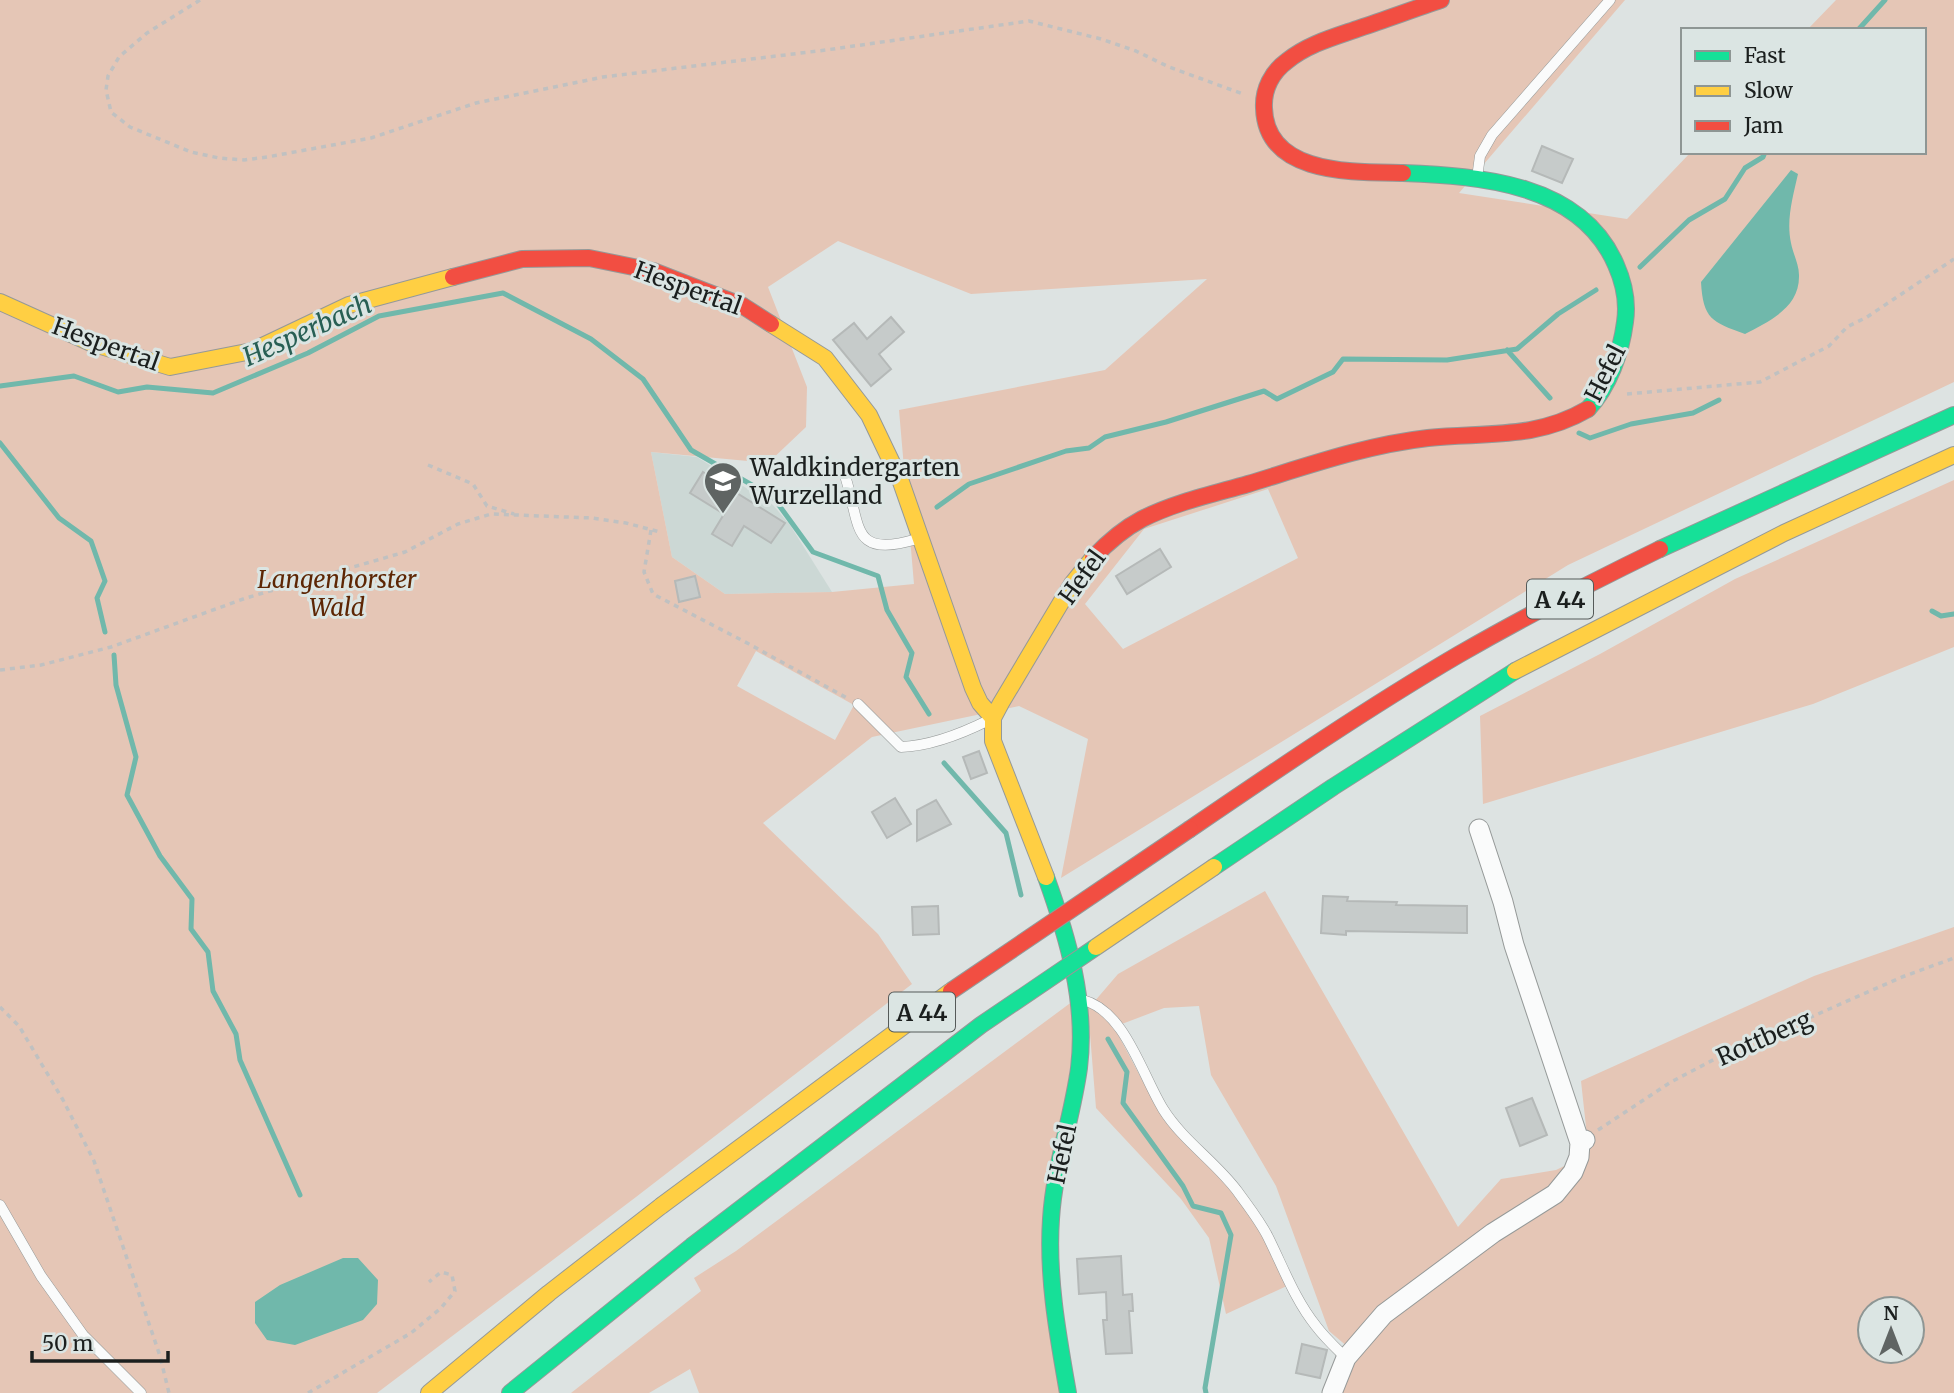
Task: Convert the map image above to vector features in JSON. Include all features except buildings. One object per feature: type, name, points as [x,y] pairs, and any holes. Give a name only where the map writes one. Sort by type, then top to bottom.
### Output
[{"type":"main road","name":"Hefel","points":[[1068,1393],[1058,1339],[1052,1278],[1051,1225],[1053,1197],[1078,1078],[1081,1039],[1079,999],[1068,949],[1052,900],[993,741],[993,718],[1091,558],[1115,535],[1142,518],[1187,501],[1411,440],[1529,434],[1548,428],[1585,411],[1598,398],[1623,336],[1625,296],[1621,275],[1607,245],[1597,231],[1584,220],[1542,195],[1499,180],[1343,170],[1312,165],[1280,149],[1266,127],[1263,112],[1267,87],[1278,69],[1300,52],[1317,43],[1441,0]]},
{"type":"main road","name":"Hespertal","points":[[0,302],[92,343],[170,367],[252,351],[349,305],[522,260],[589,258],[653,271],[743,306],[825,358],[869,415],[901,482],[973,688],[993,718]]},
{"type":"main road","name":"A 44","points":[[429,1393],[549,1293],[799,1100],[1069,908],[1410,684],[1592,582],[1954,415]]},
{"type":"main road","name":"A 44","points":[[510,1393],[692,1246],[981,1025],[1377,758],[1518,669],[1609,621],[1784,533],[1954,455]]},
{"type":"street","points":[[1332,1393],[1346,1358],[1384,1314],[1493,1233],[1555,1194],[1573,1172],[1579,1157],[1582,1141],[1514,945],[1479,829]]},
{"type":"lane","points":[[1477,178],[1480,156],[1492,135],[1610,0]]},
{"type":"lane","points":[[846,479],[859,529],[866,540],[876,547],[898,545],[921,538]]},
{"type":"lane","points":[[858,704],[901,747],[918,747],[974,728],[993,718]]},
{"type":"lane","points":[[1079,999],[1094,1003],[1113,1019],[1146,1072],[1163,1109],[1189,1142],[1236,1189],[1267,1234],[1289,1282],[1316,1326],[1346,1358]]},
{"type":"lane","points":[[0,1205],[41,1276],[83,1335],[141,1393]]},
{"type":"path","points":[[200,0],[147,33],[119,57],[108,76],[107,103],[111,112],[131,127],[191,152],[219,158],[244,160],[371,138],[476,103],[603,77],[826,50],[1029,21],[1101,39],[1136,51],[1170,67],[1253,98]]},
{"type":"path","points":[[1598,398],[1760,382],[1829,346],[1847,327],[1867,317],[1954,258]]},
{"type":"path","points":[[428,465],[473,484],[487,506],[523,517]]},
{"type":"path","points":[[0,670],[41,665],[111,647],[246,598],[405,552],[458,524],[491,514],[592,518],[660,532]]},
{"type":"path","points":[[652,529],[644,572],[653,594],[858,704]]},
{"type":"path","name":"Rottberg","points":[[1582,1141],[1671,1082],[1755,1038],[1954,958]]},
{"type":"path","points":[[0,1007],[19,1026],[63,1100],[94,1161],[160,1356],[169,1393]]},
{"type":"path","points":[[308,1393],[411,1334],[455,1292],[452,1275],[441,1272],[429,1282]]},
{"type":"shaded area","points":[[1791,170],[1798,174],[1789,226],[1799,271],[1798,286],[1789,305],[1764,324],[1745,334],[1724,326],[1711,317],[1704,304],[1701,282]]},
{"type":"shaded area","name":"Waldkindergarten Wurzelland","points":[[651,452],[697,457],[773,505],[790,525],[832,592],[725,594],[672,557]]},
{"type":"shaded area","points":[[343,1258],[358,1258],[378,1280],[377,1304],[363,1320],[295,1345],[267,1340],[255,1323],[255,1302],[280,1285]]},
{"type":"green space","name":"Langenhorster Wald","points":[[0,0],[1625,0],[1459,193],[1627,219],[1689,154],[1926,154],[1926,28],[1809,28],[1836,0],[1954,0],[1954,382],[1568,565],[1061,878],[1088,739],[1019,706],[872,737],[763,823],[878,934],[912,984],[377,1393],[0,1393]],"holes":[[[838,241],[971,294],[1207,279],[1105,370],[899,410],[914,584],[832,592],[725,594],[672,557],[651,452],[768,463],[806,427],[807,387],[768,287]],[[1268,489],[1298,558],[1123,649],[1085,604],[1144,529]],[[756,651],[854,705],[835,740],[737,686]]]},
{"type":"green space","points":[[1954,480],[1954,647],[1813,704],[1483,804],[1480,716],[1600,654],[1735,579]]},
{"type":"green space","points":[[1265,891],[1458,1227],[1501,1179],[1556,1170],[1589,1154],[1581,1081],[1814,976],[1954,927],[1954,1393],[1339,1393],[1355,1353],[1329,1331],[1276,1186],[1211,1075],[1199,1006],[1164,1008],[1114,1027],[1156,1106],[1232,1188],[1267,1236],[1289,1285],[1226,1314],[1209,1238],[1181,1199],[1096,1108],[1088,1009],[1118,974]]},
{"type":"green space","points":[[1079,999],[1053,1197],[1068,1393],[699,1393],[690,1369],[649,1393],[571,1393],[701,1291],[694,1278],[736,1251]]},
{"type":"waterway","points":[[1860,28],[1885,0]]},
{"type":"waterway","points":[[1640,267],[1689,220],[1725,199],[1745,168],[1764,154]]},
{"type":"waterway","points":[[937,507],[969,484],[1066,451],[1089,448],[1105,437],[1166,422],[1264,391],[1277,399],[1333,372],[1343,359],[1447,360],[1517,349],[1558,314],[1596,290]]},
{"type":"waterway","name":"Hesperbach","points":[[0,386],[74,376],[118,392],[147,387],[213,393],[308,353],[379,316],[503,293],[591,339],[643,379],[691,450],[773,497],[813,552],[878,576],[887,610],[912,653],[906,677],[929,714]]},
{"type":"waterway","points":[[1507,350],[1550,398]]},
{"type":"waterway","points":[[1579,433],[1590,438],[1631,424],[1693,413],[1719,400]]},
{"type":"waterway","points":[[0,443],[59,518],[91,541],[105,581],[97,598],[105,632]]},
{"type":"waterway","points":[[1932,611],[1941,616],[1954,614]]},
{"type":"waterway","points":[[114,655],[116,685],[136,757],[127,795],[160,856],[192,899],[191,929],[208,952],[213,991],[236,1034],[240,1060],[300,1195]]},
{"type":"waterway","name":"Hesperbach","points":[[944,763],[1006,833],[1021,895]]},
{"type":"waterway","name":"Hesperbach","points":[[1108,1039],[1127,1072],[1123,1103],[1183,1186],[1193,1206],[1221,1213],[1231,1235],[1206,1393]]},
{"type":"traffic: fast","points":[[1403,173],[1464,177],[1525,189],[1554,201],[1579,216],[1600,238],[1621,279],[1626,315],[1613,368],[1588,409]]},
{"type":"traffic: fast","points":[[1660,549],[1954,415]]},
{"type":"traffic: fast","points":[[1214,867],[1333,787],[1515,671]]},
{"type":"traffic: fast","points":[[1046,877],[1062,923],[1074,971],[1080,1019],[1079,1068],[1056,1181],[1050,1241],[1054,1306],[1068,1393]]},
{"type":"traffic: fast","points":[[692,1246],[981,1025],[1096,947]]},
{"type":"traffic: fast","points":[[510,1393],[692,1246]]},
{"type":"traffic: slow","points":[[0,302],[91,343],[170,367],[252,351],[349,305],[453,277]]},
{"type":"traffic: slow","points":[[771,324],[825,358],[869,415],[901,482],[973,688],[980,703],[993,718]]},
{"type":"traffic: slow","points":[[1515,671],[1784,533],[1954,455]]},
{"type":"traffic: slow","points":[[1046,877],[993,741],[993,718],[1072,584],[1093,558]]},
{"type":"traffic: slow","points":[[1096,947],[1214,867]]},
{"type":"traffic: slow","points":[[661,1206],[951,991]]},
{"type":"traffic: slow","points":[[429,1393],[549,1293],[661,1206]]},
{"type":"traffic: jam","points":[[1403,173],[1338,170],[1316,166],[1296,158],[1280,147],[1269,130],[1264,108],[1265,94],[1277,70],[1312,45],[1441,0]]},
{"type":"traffic: jam","points":[[453,277],[522,259],[589,258],[653,271],[743,306],[771,324]]},
{"type":"traffic: jam","points":[[1093,558],[1116,536],[1135,523],[1195,499],[1382,446],[1428,438],[1529,430],[1549,426],[1588,409]]},
{"type":"traffic: jam","points":[[1190,829],[1356,718],[1458,655],[1558,600],[1660,549]]},
{"type":"traffic: jam","points":[[951,991],[1190,829]]},
{"type":"place","name":"Waldkindergarten Wurzelland","points":[[723,515]]}]
